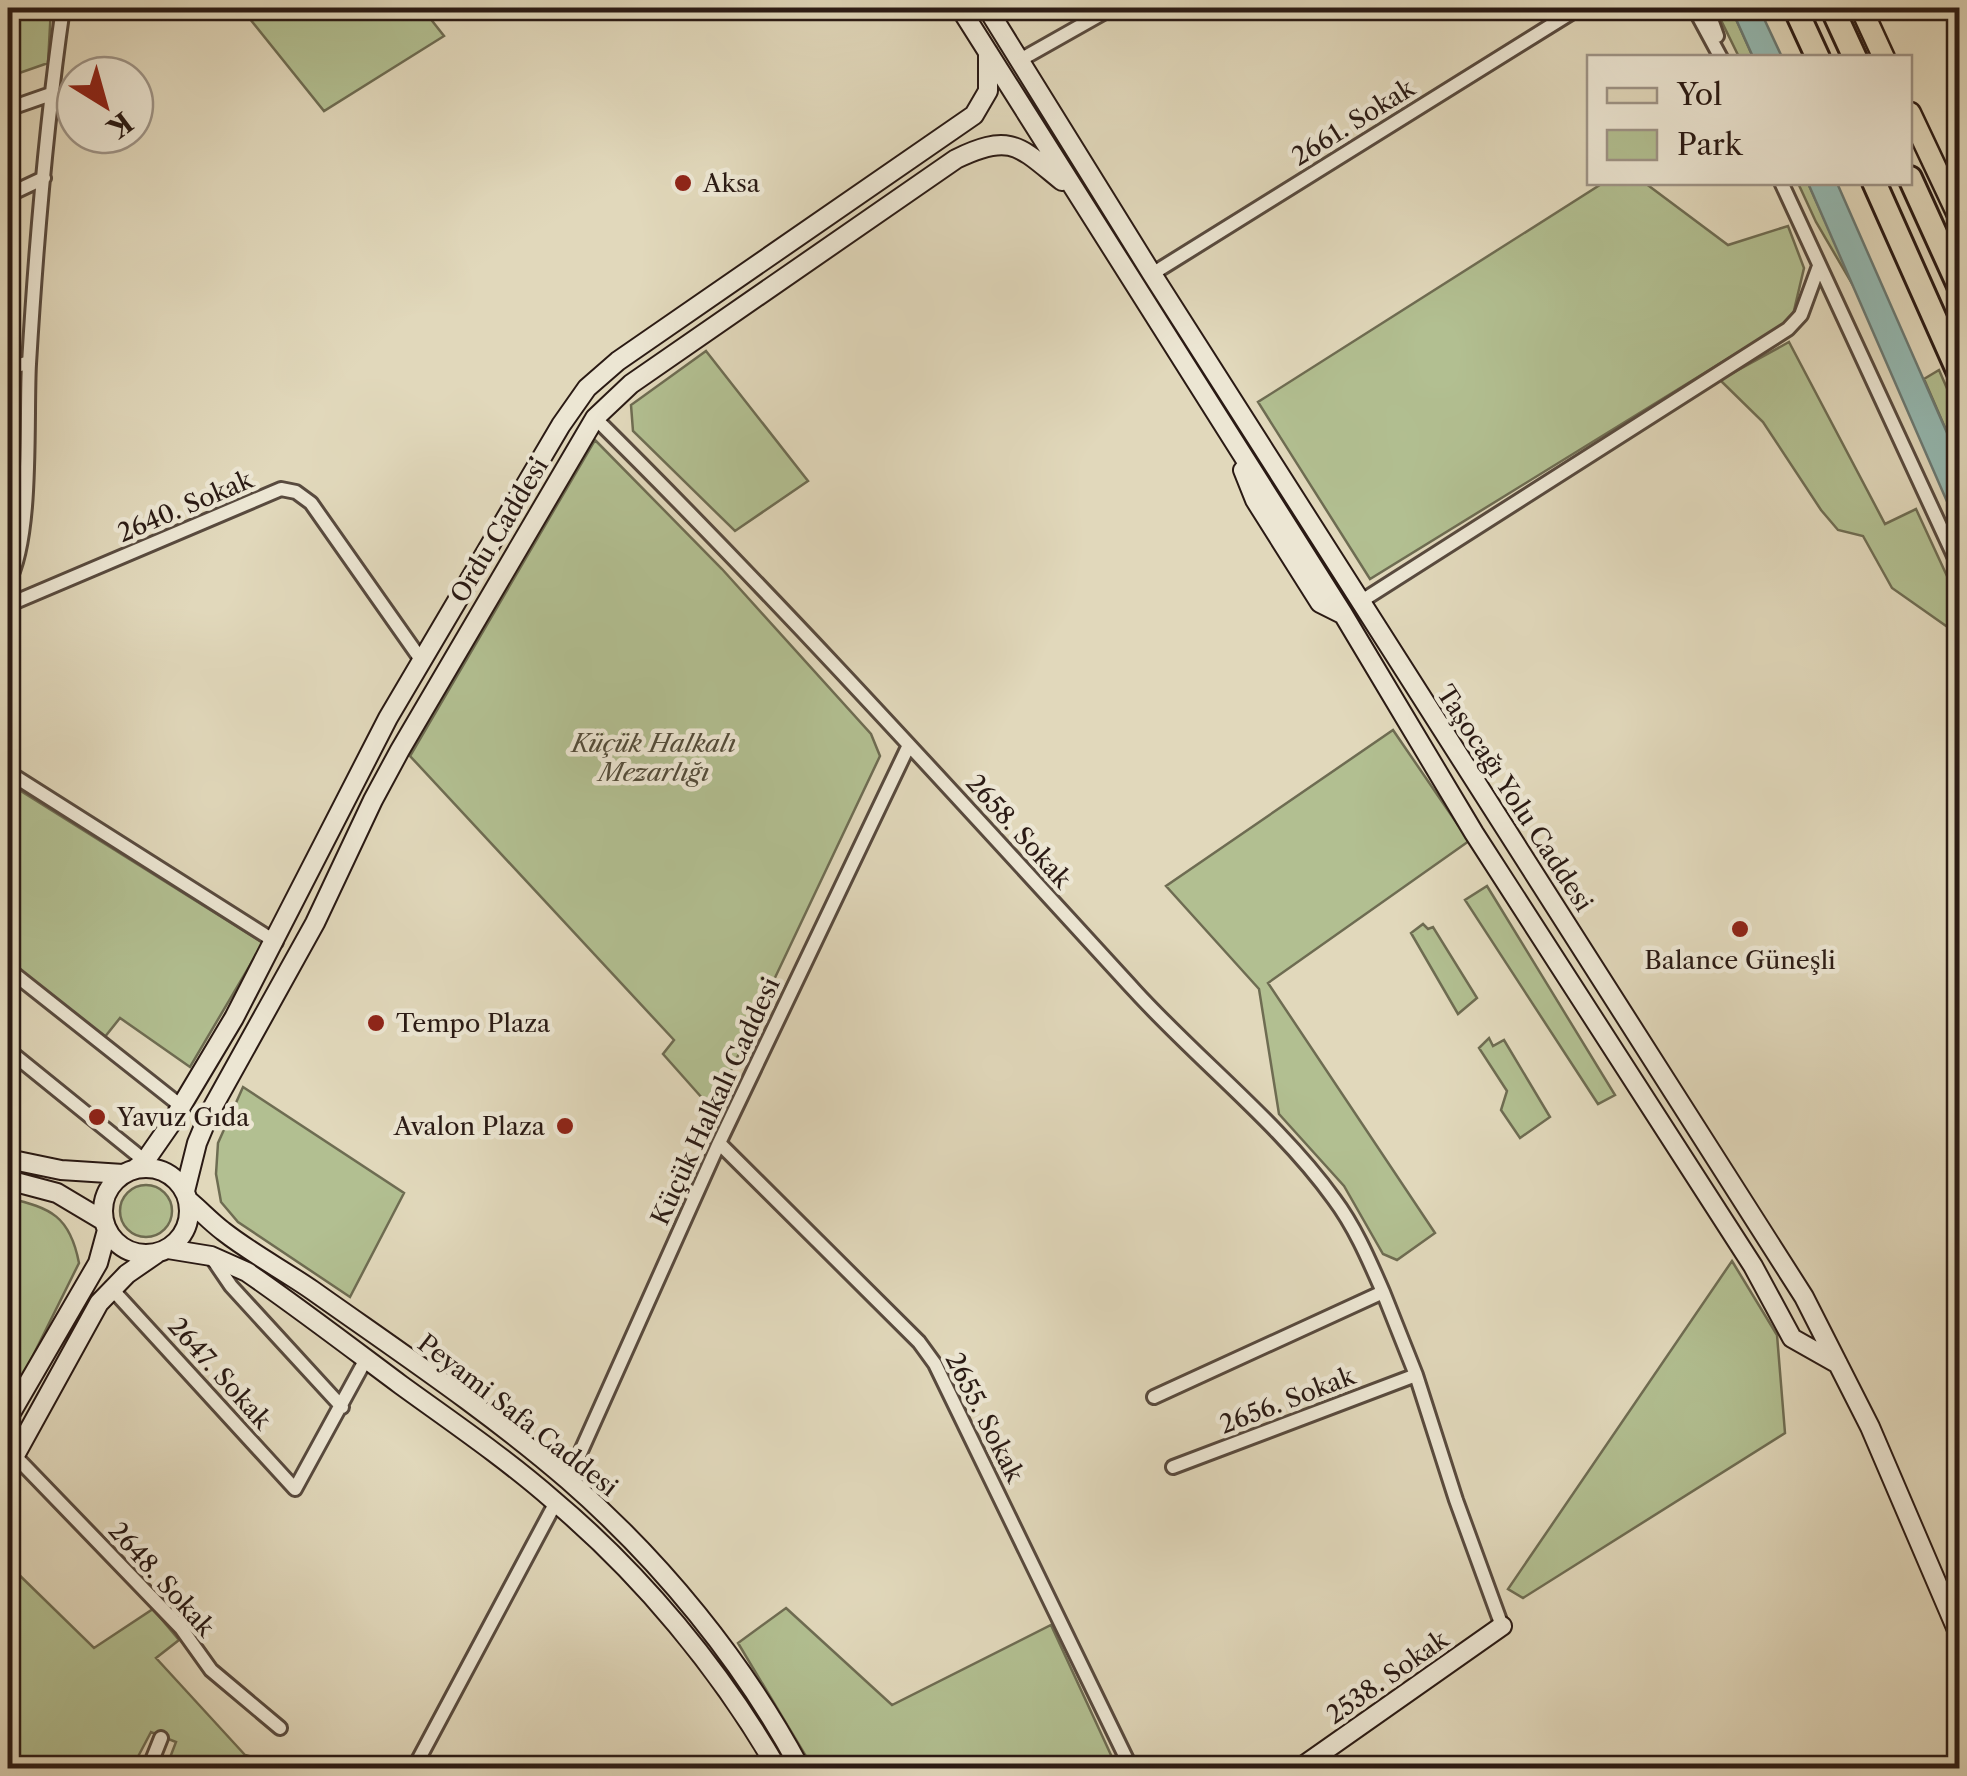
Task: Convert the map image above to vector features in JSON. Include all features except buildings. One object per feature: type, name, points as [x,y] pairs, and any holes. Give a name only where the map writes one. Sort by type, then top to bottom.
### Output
[{"type":"highway","points":[[1796,8],[1817,55]]},
{"type":"highway","points":[[1832,8],[1854,55]]},
{"type":"highway","points":[[1912,182],[1960,288]]},
{"type":"highway","points":[[1875,185],[1960,375]]},
{"type":"main road","name":"Taşocağı Yolu Caddesi","points":[[960,8],[1343,614],[1474,833],[1752,1266],[1792,1338],[1838,1364]]},
{"type":"main road","name":"Taşocağı Yolu Caddesi","points":[[988,8],[1152,274],[1804,1297],[1870,1427],[1960,1637]]},
{"type":"main road","points":[[1862,8],[1883,55]]},
{"type":"main road","name":"Ordu Caddesi","points":[[135,1168],[181,1106],[276,942],[357,776],[422,661],[561,425],[587,388],[618,361],[974,114],[988,91],[988,52]]},
{"type":"main road","points":[[1912,117],[1960,219]]},
{"type":"main road","name":"Ordu Caddesi","points":[[187,1196],[197,1142],[210,1112],[316,923],[372,800],[595,418],[631,384],[916,184],[970,152],[996,145],[1024,150],[1078,194]]},
{"type":"main road","points":[[1343,614],[1360,602]]},
{"type":"main road","points":[[8,1158],[61,1170],[150,1168],[176,1180],[187,1196],[186,1228],[163,1251],[112,1288],[100,1303],[11,1462]]},
{"type":"main road","points":[[8,1418],[98,1263],[106,1195],[135,1168]]},
{"type":"main road","points":[[8,1180],[57,1193],[105,1226],[128,1251],[142,1255],[163,1251]]},
{"type":"main road","name":"Peyami Safa Caddesi","points":[[187,1196],[226,1233],[311,1290],[568,1480],[645,1554],[687,1601],[748,1681],[800,1768]]},
{"type":"main road","name":"Peyami Safa Caddesi","points":[[163,1251],[211,1256],[258,1280],[556,1502],[675,1623],[718,1678],[777,1768]]},
{"type":"main road","points":[[556,1502],[568,1480]]},
{"type":"main road","name":"2538. Sokak","points":[[1305,1767],[1502,1626]]},
{"type":"street","points":[[8,582],[23,523],[29,362],[51,94],[63,8]]},
{"type":"street","points":[[1020,60],[1112,8]]},
{"type":"street","name":"2661. Sokak","points":[[1152,274],[1579,8]]},
{"type":"street","points":[[1694,8],[1720,55]]},
{"type":"street","points":[[1707,8],[1721,55]]},
{"type":"street","points":[[8,109],[51,94]]},
{"type":"street","points":[[8,196],[44,178]]},
{"type":"street","points":[[1781,185],[1960,570]]},
{"type":"street","points":[[1360,602],[1788,330],[1801,316],[1819,266]]},
{"type":"street","points":[[8,369],[29,362]]},
{"type":"street","name":"2658. Sokak","points":[[595,418],[786,612],[1176,1036],[1298,1154],[1334,1199],[1360,1240],[1416,1375],[1502,1626]]},
{"type":"street","name":"2640. Sokak","points":[[8,604],[282,489],[296,492],[310,503],[422,661]]},
{"type":"street","points":[[8,546],[23,523]]},
{"type":"street","name":"Küçük Halkalı Caddesi","points":[[568,1480],[719,1143],[910,744]]},
{"type":"street","points":[[8,772],[276,942]]},
{"type":"street","points":[[8,970],[181,1106]]},
{"type":"street","points":[[8,1050],[135,1168]]},
{"type":"street","name":"2655. Sokak","points":[[719,1143],[919,1342],[935,1364],[1131,1768]]},
{"type":"street","points":[[211,1256],[231,1286],[342,1408],[366,1359]]},
{"type":"street","name":"2647. Sokak","points":[[112,1288],[295,1489],[342,1408]]},
{"type":"street","points":[[1154,1397],[1383,1292]]},
{"type":"street","name":"2656. Sokak","points":[[1174,1467],[1416,1375]]},
{"type":"street","name":"2648. Sokak","points":[[11,1462],[181,1628],[211,1670],[280,1728]]},
{"type":"street","points":[[414,1768],[556,1502]]},
{"type":"street","points":[[149,1768],[161,1738]]},
{"type":"green space","points":[[8,8],[51,8],[48,63],[8,77]]},
{"type":"green space","points":[[255,8],[422,8],[444,36],[324,111],[250,19]]},
{"type":"green space","points":[[1715,8],[1731,8],[1752,55],[1738,55]]},
{"type":"green space","points":[[1600,185],[1648,185],[1728,245],[1788,226],[1804,268],[1792,319],[1370,579],[1258,402]]},
{"type":"green space","points":[[1799,185],[1809,185],[1857,292]]},
{"type":"green space","points":[[1789,342],[1885,524],[1916,509],[1959,602],[1959,635],[1892,588],[1863,536],[1838,530],[1763,422],[1720,380]]},
{"type":"green space","points":[[706,351],[808,481],[735,531],[633,431],[631,405]]},
{"type":"green space","points":[[1939,370],[1959,416],[1959,460],[1924,379]]},
{"type":"green space","name":"Küçük Halkalı Mezarlığı","points":[[595,440],[722,569],[871,734],[880,756],[718,1098],[703,1099],[663,1054],[674,1040],[410,756]]},
{"type":"green space","points":[[1393,730],[1469,841],[1268,983],[1435,1233],[1397,1260],[1383,1254],[1344,1186],[1279,1114],[1259,989],[1166,886]]},
{"type":"green space","points":[[8,783],[263,943],[190,1067],[120,1018],[104,1038],[8,965]]},
{"type":"green space","points":[[1487,886],[1615,1095],[1598,1104],[1465,900]]},
{"type":"green space","points":[[1423,924],[1428,929],[1433,927],[1477,998],[1458,1014],[1411,933]]},
{"type":"green space","points":[[1489,1038],[1493,1046],[1504,1040],[1550,1117],[1520,1138],[1501,1110],[1507,1091],[1479,1048]]},
{"type":"green space","points":[[243,1087],[404,1193],[350,1297],[238,1222],[221,1202],[216,1174],[218,1143]]},
{"type":"green space","points":[[146,1185],[165,1192],[172,1211],[165,1230],[146,1237],[127,1230],[120,1211],[127,1192]]},
{"type":"green space","points":[[8,1198],[47,1211],[64,1224],[79,1263],[9,1404]]},
{"type":"green space","points":[[1732,1261],[1777,1335],[1785,1433],[1523,1598],[1508,1589]]},
{"type":"green space","points":[[8,1564],[94,1648],[153,1609],[179,1640],[156,1658],[245,1755],[269,1761],[266,1768],[166,1768],[176,1742],[151,1732],[132,1768],[8,1768]]},
{"type":"green space","points":[[786,1608],[892,1705],[1051,1625],[1117,1768],[813,1768],[738,1643]]},
{"type":"water","points":[[1731,8],[1759,8],[1781,55],[1752,55]]},
{"type":"water","points":[[1809,185],[1838,185],[1959,460],[1959,529]]},
{"type":"place","name":"Aksa","points":[[683,183]]},
{"type":"place","name":"Balance Güneşli","points":[[1740,929]]},
{"type":"place","name":"Tempo Plaza","points":[[376,1023]]},
{"type":"place","name":"Yavuz Gıda","points":[[97,1117]]},
{"type":"place","name":"Avalon Plaza","points":[[565,1126]]}]
